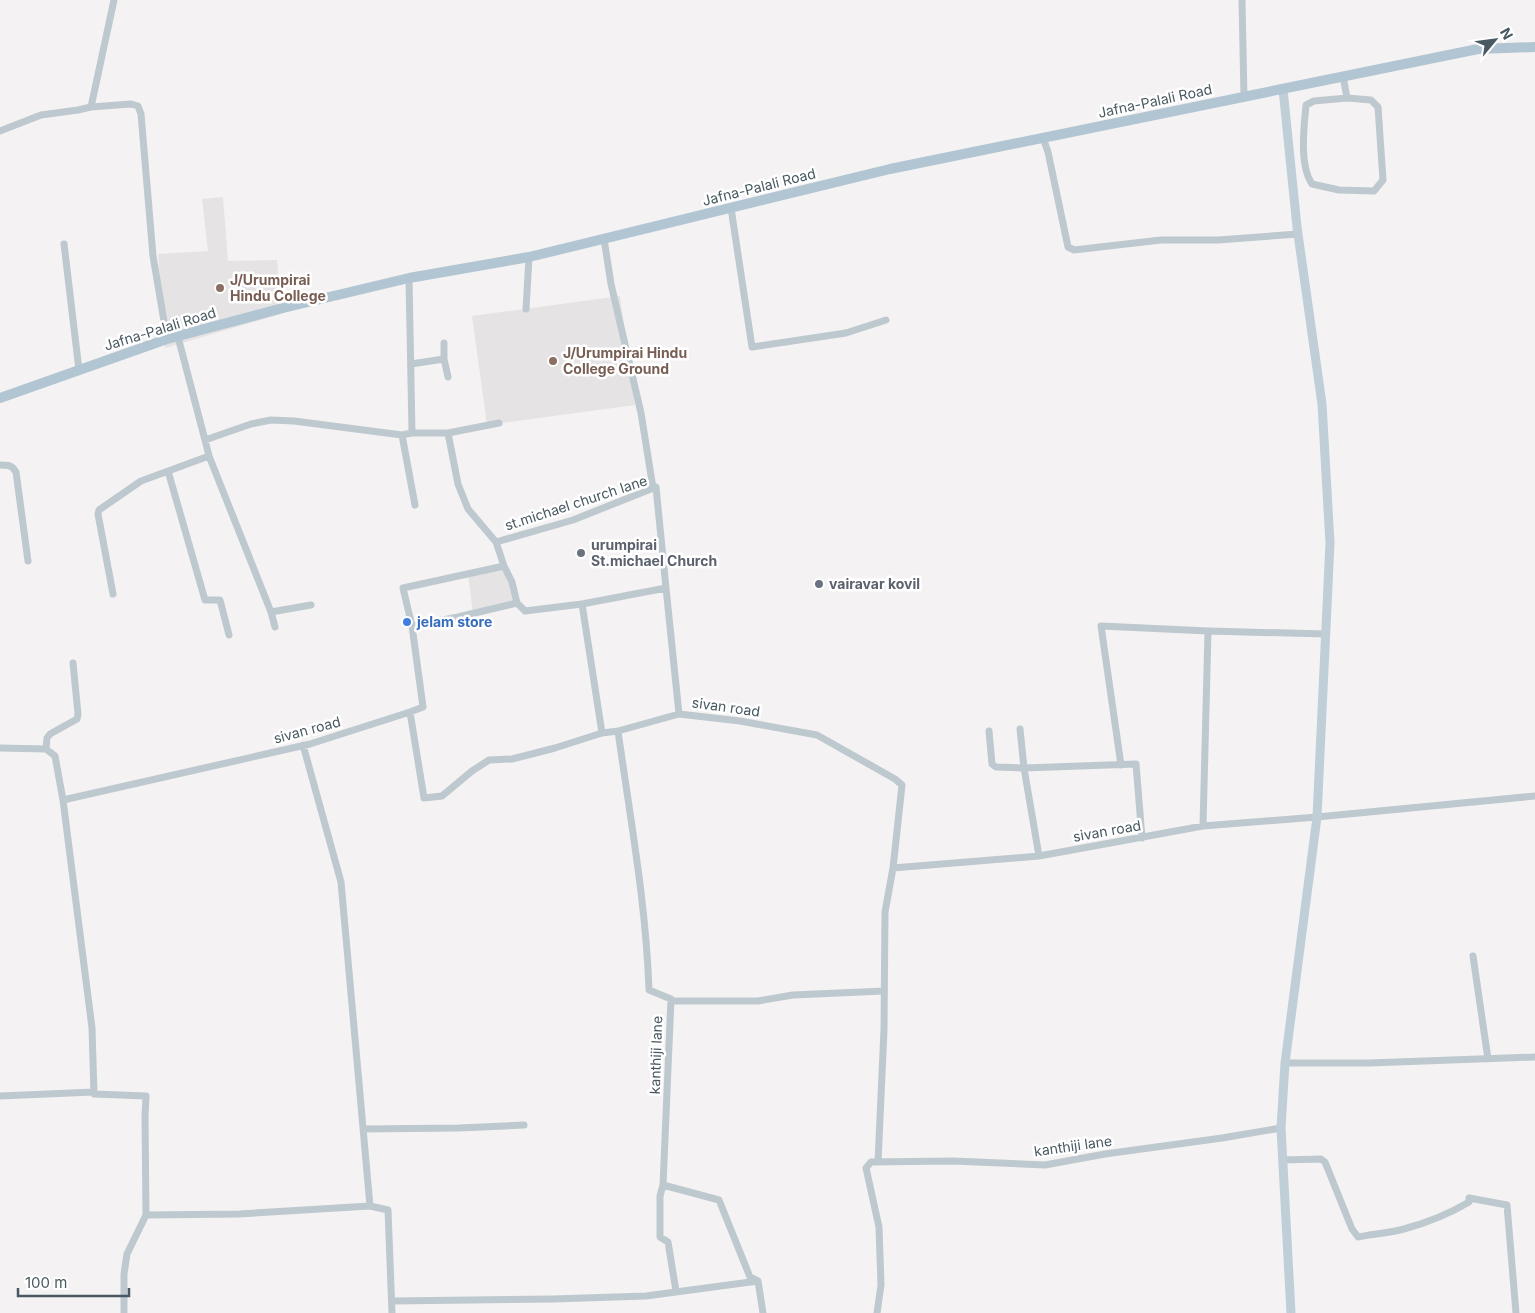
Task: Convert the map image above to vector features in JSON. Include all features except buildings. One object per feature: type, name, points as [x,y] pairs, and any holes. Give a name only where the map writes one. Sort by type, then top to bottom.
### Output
[{"type":"main road","name":"Jafna-Palali Road","points":[[0,398],[167,339],[283,308],[409,278],[529,257],[890,169],[1343,76],[1478,49],[1535,47]]},
{"type":"street","points":[[92,107],[114,0]]},
{"type":"street","points":[[1242,0],[1244,97]]},
{"type":"street","points":[[1343,76],[1347,98]]},
{"type":"street","points":[[1283,89],[1298,234],[1322,404],[1330,543],[1317,817],[1285,1063],[1281,1128],[1291,1313]]},
{"type":"street","points":[[1347,98],[1372,100],[1378,107],[1384,180],[1374,191],[1339,190],[1312,184],[1307,176],[1304,134],[1306,105],[1314,100],[1347,98]]},
{"type":"street","points":[[0,130],[41,115],[92,107],[131,104],[138,106],[141,114],[153,256],[167,339]]},
{"type":"street","points":[[1043,138],[1048,152],[1068,247],[1074,250],[1161,240],[1218,240],[1298,234]]},
{"type":"street","points":[[732,208],[752,347],[846,333],[886,320]]},
{"type":"street","points":[[604,239],[611,284],[641,413],[653,488]]},
{"type":"street","points":[[64,244],[79,370]]},
{"type":"street","points":[[526,309],[529,257]]},
{"type":"street","points":[[409,278],[412,433]]},
{"type":"street","points":[[178,337],[209,456],[275,626]]},
{"type":"street","points":[[444,343],[444,359],[448,377]]},
{"type":"street","points":[[412,364],[444,359]]},
{"type":"street","points":[[205,440],[251,424],[271,420],[294,421],[402,435],[412,433],[448,433],[499,424]]},
{"type":"street","name":"st.michael church lane","points":[[448,433],[458,484],[468,509],[496,542],[512,582],[517,603]]},
{"type":"street","points":[[402,435],[415,505]]},
{"type":"street","points":[[114,594],[98,514],[99,510],[141,481],[209,456]]},
{"type":"street","points":[[0,465],[13,467],[16,472],[28,561]]},
{"type":"street","points":[[168,471],[205,600],[220,600],[229,635]]},
{"type":"street","name":"st.michael church lane","points":[[496,542],[573,520],[656,487],[680,714]]},
{"type":"street","points":[[410,712],[423,707],[412,626],[403,588],[504,566]]},
{"type":"street","points":[[412,626],[517,603],[525,611],[582,604],[666,588]]},
{"type":"street","points":[[582,604],[602,732]]},
{"type":"street","points":[[271,612],[311,605]]},
{"type":"street","points":[[1121,766],[1101,626],[1326,634]]},
{"type":"street","points":[[1203,826],[1208,631]]},
{"type":"street","points":[[46,749],[47,738],[50,734],[76,719],[78,714],[73,664]]},
{"type":"street","name":"sivan road","points":[[63,800],[304,745],[410,712],[424,798],[442,796],[472,771],[489,760],[512,759],[602,732],[618,731],[680,714],[740,721],[817,735],[895,779],[902,785],[893,868],[1039,856],[1203,826],[1535,796]]},
{"type":"street","points":[[1020,729],[1024,768],[1039,856]]},
{"type":"street","name":"kanthiji lane","points":[[618,731],[641,895],[648,956],[649,990],[671,999],[663,1185],[660,1196],[660,1237],[668,1242],[676,1291]]},
{"type":"street","points":[[989,731],[992,764],[996,767],[1121,766],[1136,764],[1142,838]]},
{"type":"street","points":[[304,745],[341,882],[370,1206]]},
{"type":"street","points":[[0,748],[46,749],[55,756],[63,800],[92,1028],[94,1092]]},
{"type":"street","points":[[877,1313],[881,1285],[879,1227],[866,1168],[871,1162],[878,1162],[885,912],[893,868]]},
{"type":"street","points":[[1473,956],[1488,1059]]},
{"type":"street","points":[[671,1001],[758,1001],[793,995],[884,991]]},
{"type":"street","points":[[1285,1063],[1369,1064],[1535,1056]]},
{"type":"street","points":[[0,1096],[94,1092],[94,1094],[146,1096],[144,1116],[146,1215],[127,1254],[124,1274],[124,1313]]},
{"type":"street","points":[[363,1128],[460,1128],[524,1125]]},
{"type":"street","name":"kanthiji lane","points":[[878,1162],[953,1161],[1045,1165],[1105,1154],[1281,1128]]},
{"type":"street","points":[[1282,1160],[1321,1159],[1325,1162],[1352,1229],[1358,1237],[1404,1229],[1453,1211],[1468,1202],[1469,1198],[1507,1205],[1516,1313]]},
{"type":"street","points":[[663,1185],[719,1200],[750,1277],[758,1280]]},
{"type":"street","points":[[146,1215],[239,1214],[370,1206],[388,1210],[392,1313]]},
{"type":"street","points":[[392,1301],[646,1296],[758,1280]]},
{"type":"street","points":[[758,1280],[763,1313]]},
{"type":"shaded area","name":"J/Urumpirai Hindu College","points":[[223,197],[228,261],[277,260],[281,314],[165,348],[158,254],[208,251],[202,199]]},
{"type":"shaded area","name":"J/Urumpirai Hindu College Ground","points":[[620,296],[635,405],[487,425],[472,316]]},
{"type":"shaded area","points":[[504,566],[517,603],[473,614],[468,575]]},
{"type":"place","name":"J/Urumpirai Hindu College","points":[[220,288]]},
{"type":"place","name":"J/Urumpirai Hindu College Ground","points":[[553,361]]},
{"type":"place","name":"urumpirai St.michael Church","points":[[581,553]]},
{"type":"place","name":"vairavar kovil","points":[[819,584]]},
{"type":"place","name":"jelam store","points":[[407,622]]}]
